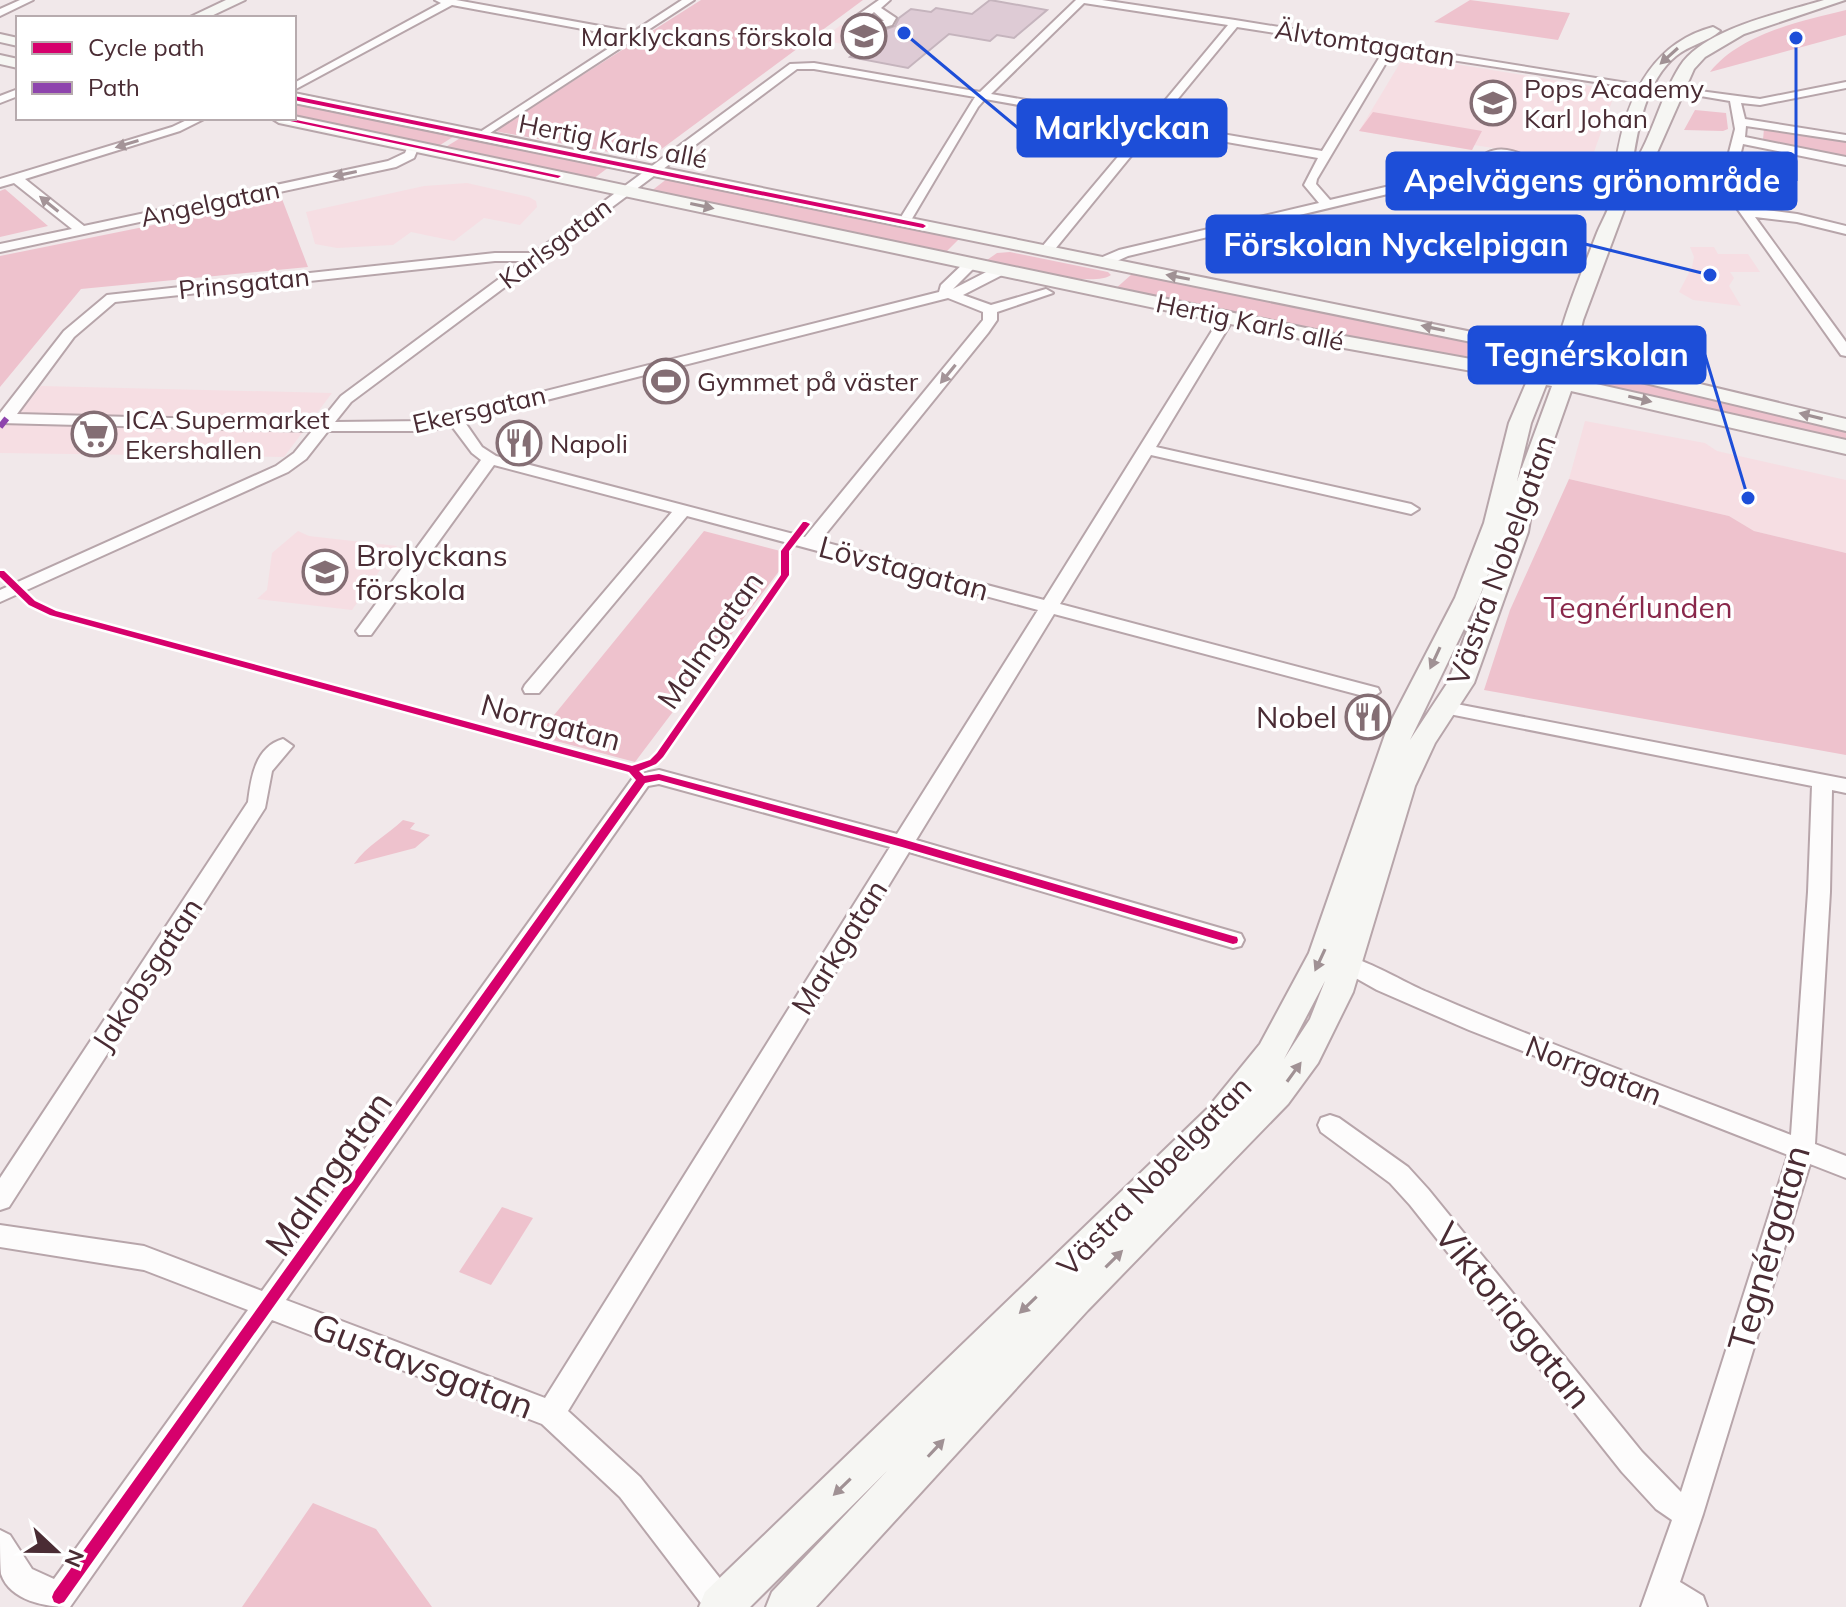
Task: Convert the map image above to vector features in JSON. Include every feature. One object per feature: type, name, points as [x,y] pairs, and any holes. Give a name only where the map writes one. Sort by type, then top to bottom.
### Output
[{"type":"main road","points":[[200,16],[238,0]]},
{"type":"main road","name":"Västra Nobelgatan","points":[[1621,194],[1622,167],[1647,87],[1665,58],[1684,44],[1797,0]]},
{"type":"main road","name":"Västra Nobelgatan","points":[[787,1607],[1075,1298],[1276,1094],[1307,1054],[1325,1022],[1401,786],[1422,742],[1461,683],[1511,545],[1556,372],[1573,320],[1621,194],[1640,170],[1687,67],[1717,41],[1779,16],[1838,0]]},
{"type":"main road","points":[[1647,87],[1677,91]]},
{"type":"main road","name":"Hertig Karls allé","points":[[296,98],[1496,341],[1556,372],[1846,447]]},
{"type":"main road","name":"Hertig Karls allé","points":[[289,120],[1344,342],[1556,372],[1846,425]]},
{"type":"main road","points":[[971,264],[980,254],[994,248],[1020,245]]},
{"type":"main road","points":[[1102,291],[1127,266]]},
{"type":"main road","name":"Västra Nobelgatan","points":[[721,1607],[1219,1119],[1271,1053],[1324,953],[1400,729],[1467,598],[1496,523],[1512,449],[1556,372]]},
{"type":"street","points":[[0,13],[28,0]]},
{"type":"street","points":[[481,136],[689,0]]},
{"type":"street","points":[[874,8],[885,0]]},
{"type":"street","points":[[904,222],[973,105],[1083,0]]},
{"type":"street","name":"Älvtomtagatan","points":[[1083,0],[1647,87]]},
{"type":"street","points":[[296,86],[446,1],[633,35]]},
{"type":"street","points":[[1046,251],[1235,23]]},
{"type":"street","points":[[1328,205],[1310,185],[1323,155],[1390,48]]},
{"type":"street","name":"Karlsgatan","points":[[0,597],[282,469],[300,456],[346,399],[794,66],[808,65],[982,97]]},
{"type":"street","points":[[1677,91],[1760,102],[1846,85]]},
{"type":"street","points":[[982,97],[1323,155]]},
{"type":"street","points":[[1735,100],[1740,122],[1730,172],[1730,190],[1846,352]]},
{"type":"street","points":[[0,183],[176,129],[196,120]]},
{"type":"street","points":[[1740,122],[1846,138]]},
{"type":"street","points":[[1738,139],[1846,161]]},
{"type":"street","name":"Angelgatan","points":[[0,248],[392,164],[410,155],[413,146]]},
{"type":"street","points":[[1103,262],[1124,253],[1480,168]]},
{"type":"street","points":[[16,178],[79,228],[79,232]]},
{"type":"street","points":[[1748,212],[1797,218],[1846,230]]},
{"type":"street","points":[[1127,266],[1155,247]]},
{"type":"street","name":"Prinsgatan","points":[[4,418],[93,308],[112,298],[495,257],[536,257]]},
{"type":"street","points":[[971,264],[946,288],[946,293],[990,310],[1046,293]]},
{"type":"street","name":"Ekersgatan","points":[[4,418],[321,427],[427,426],[961,291],[1001,270]]},
{"type":"street","points":[[809,543],[983,330],[990,320],[990,310]]},
{"type":"street","name":"Markgatan","points":[[551,1414],[1227,318]]},
{"type":"street","points":[[1826,323],[1846,327]]},
{"type":"street","points":[[365,631],[490,459],[477,450],[454,418]]},
{"type":"street","points":[[1145,449],[1411,509]]},
{"type":"street","name":"Lövstagatan","points":[[490,459],[1371,692]]},
{"type":"street","points":[[532,689],[684,509]]},
{"type":"street","points":[[1446,708],[1834,783]]},
{"type":"street","name":"Jakobsgatan","points":[[0,1199],[258,803],[262,769],[283,746]]},
{"type":"street","name":"Norrgatan","points":[[642,780],[659,777],[902,843],[1233,940]]},
{"type":"street","name":"Malmgatan","points":[[60,1602],[642,780]]},
{"type":"street","name":"Tegnérgatan","points":[[1659,1598],[1689,1514],[1802,1150],[1820,880],[1834,783]]},
{"type":"street","name":"Norrgatan","points":[[1346,962],[1424,1002],[1846,1167]]},
{"type":"street","name":"Viktoriagatan","points":[[1330,1125],[1399,1175],[1632,1462],[1666,1499],[1689,1514]]},
{"type":"street","name":"Gustavsgatan","points":[[0,1236],[144,1258],[551,1414],[630,1487],[721,1607]]},
{"type":"street","points":[[0,1545],[21,1580],[60,1602]]},
{"type":"street","points":[[1659,1598],[1692,1607]]},
{"type":"shaded area","name":"Marklyckans förskola","points":[[841,25],[907,31],[881,51],[821,40]]},
{"type":"shaded area","name":"Pops Academy Karl Johan","points":[[1414,59],[1616,90],[1589,166],[1547,161],[1530,154],[1474,145],[1472,150],[1359,131],[1400,63]]},
{"type":"shaded area","points":[[467,183],[529,197],[536,201],[537,207],[520,225],[484,218],[454,241],[411,232],[393,245],[337,248],[315,244],[306,212],[424,186]]},
{"type":"shaded area","points":[[1690,247],[1714,247],[1718,254],[1748,254],[1760,272],[1730,272],[1734,278],[1729,286],[1741,306],[1693,300],[1679,292],[1692,267],[1694,257]]},
{"type":"shaded area","points":[[41,386],[332,393],[284,457],[0,453],[0,424],[10,424]]},
{"type":"shaded area","points":[[1585,421],[1705,443],[1717,451],[1846,480],[1846,553],[1754,531],[1729,516],[1569,479]]},
{"type":"shaded area","name":"Brolyckans förskola","points":[[298,531],[309,536],[397,546],[352,610],[257,599],[267,590],[272,553]]},
{"type":"green space","points":[[701,0],[863,0],[648,159],[494,131]]},
{"type":"green space","points":[[1470,0],[1570,13],[1558,40],[1434,22]]},
{"type":"green space","points":[[1846,10],[1846,35],[1710,72],[1723,59],[1754,39],[1791,24]]},
{"type":"green space","points":[[296,102],[456,135],[437,147],[296,117]]},
{"type":"green space","points":[[1695,110],[1726,113],[1728,129],[1684,130]]},
{"type":"green space","points":[[1373,112],[1482,131],[1472,150],[1359,131]]},
{"type":"green space","points":[[1764,128],[1846,142],[1846,157],[1763,140]]},
{"type":"green space","points":[[462,137],[609,167],[593,179],[444,148]]},
{"type":"green space","points":[[668,178],[959,239],[944,254],[650,192]]},
{"type":"green space","points":[[5,189],[48,226],[0,237],[0,191]]},
{"type":"green space","points":[[282,199],[308,267],[81,289],[0,387],[0,256]]},
{"type":"green space","points":[[1010,252],[1111,275],[1088,279],[1053,276],[989,263],[987,260],[997,253]]},
{"type":"green space","points":[[1132,274],[1515,350],[1517,366],[1387,345],[1114,290]]},
{"type":"green space","points":[[1599,374],[1846,430],[1846,442],[1597,385]]},
{"type":"green space","name":"Tegnérlunden","points":[[1569,479],[1729,516],[1754,531],[1846,553],[1846,755],[1484,690],[1510,610]]},
{"type":"green space","points":[[704,531],[792,554],[635,762],[537,736]]},
{"type":"green space","points":[[403,820],[415,823],[410,829],[430,835],[415,848],[354,864],[371,846]]},
{"type":"green space","points":[[502,1207],[533,1218],[491,1285],[459,1272]]},
{"type":"green space","points":[[313,1503],[376,1529],[432,1607],[242,1607]]},
{"type":"building","points":[[990,0],[1047,10],[1014,38],[997,35],[990,41],[949,34],[908,68],[850,57],[881,31],[895,26],[899,18],[911,9],[931,12],[936,8],[972,14]]},
{"type":"marked path","points":[[0,427],[7,418]]},
{"type":"cycle path","points":[[296,98],[923,226]]},
{"type":"cycle path","points":[[289,120],[558,176]]},
{"type":"cycle path","points":[[632,770],[653,762],[660,755],[785,575],[785,551],[806,524]]},
{"type":"cycle path","points":[[1,573],[32,603],[53,613],[632,770],[642,780]]},
{"type":"cycle path","points":[[642,780],[659,777],[902,843],[1233,940]]},
{"type":"cycle path","points":[[59,1597],[642,780]]},
{"type":"place","name":"Marklyckan","points":[[904,33]]},
{"type":"place","name":"Marklyckans förskola","points":[[864,36]]},
{"type":"place","name":"Apelvägens grönområde","points":[[1796,38]]},
{"type":"place","name":"Pops Academy Karl Johan","points":[[1493,103]]},
{"type":"place","name":"Förskolan Nyckelpigan","points":[[1710,275]]},
{"type":"place","name":"Gymmet på väster","points":[[666,381]]},
{"type":"place","name":"ICA Supermarket Ekershallen","points":[[94,434]]},
{"type":"place","name":"Napoli","points":[[519,443]]},
{"type":"place","name":"Tegnérskolan","points":[[1748,498]]},
{"type":"place","name":"Brolyckans förskola","points":[[325,572]]},
{"type":"place","name":"Nobel","points":[[1368,717]]}]
